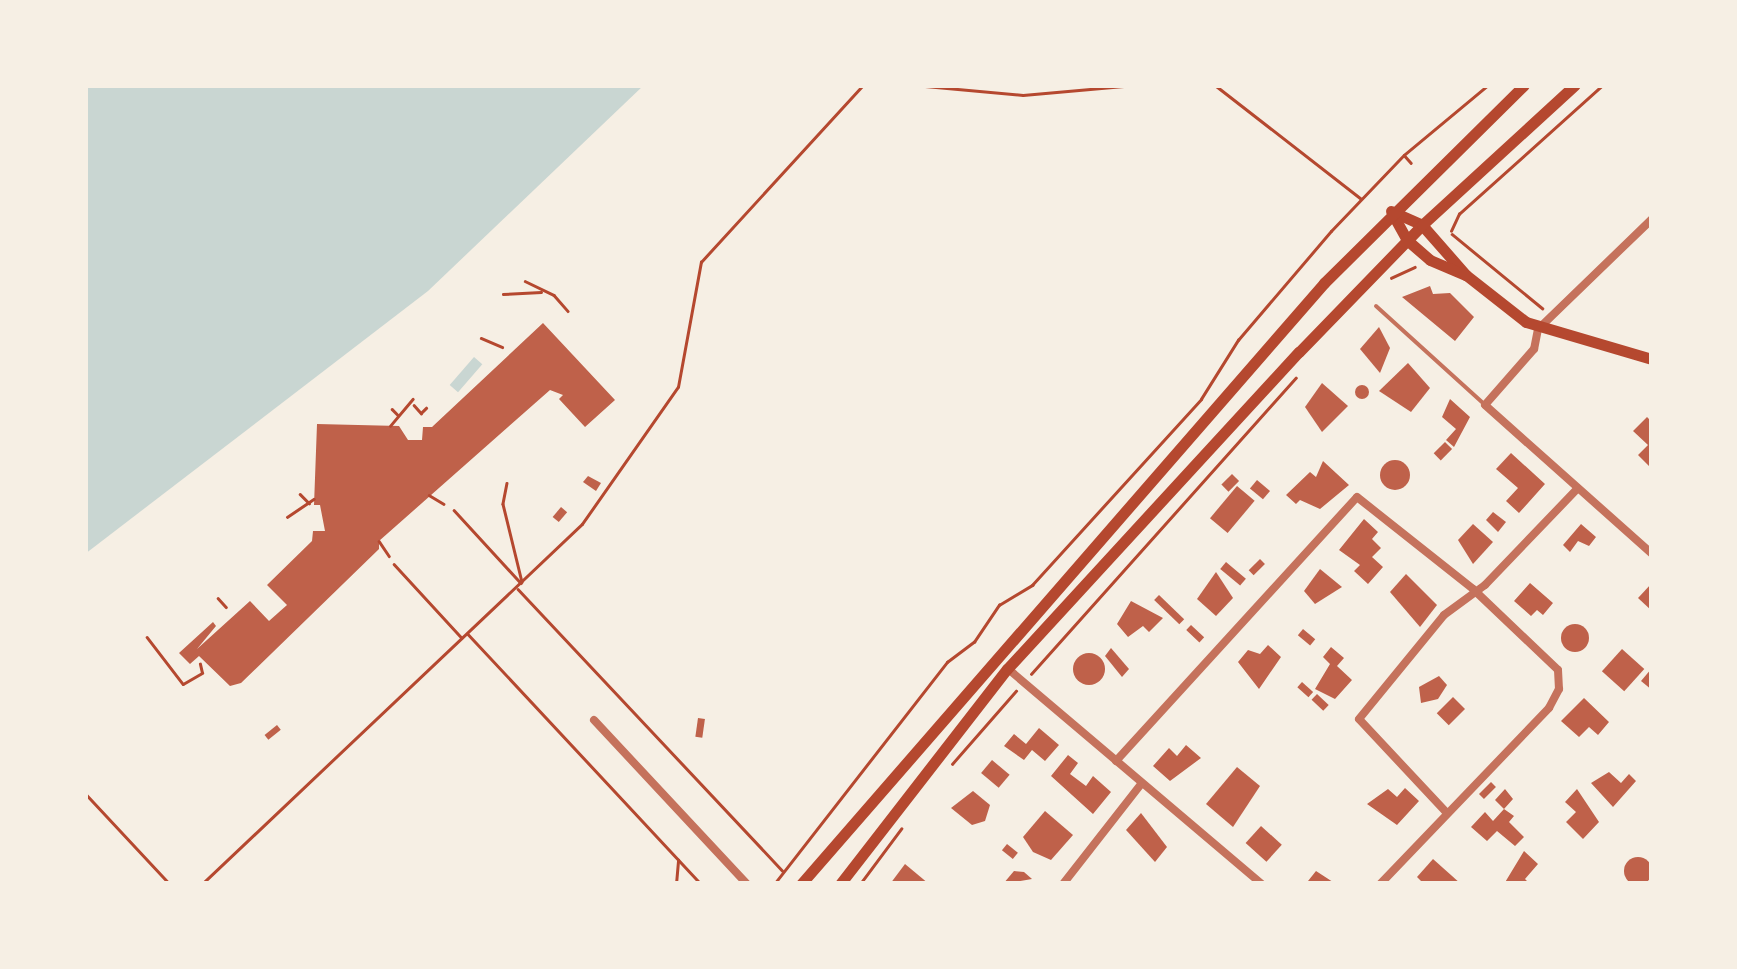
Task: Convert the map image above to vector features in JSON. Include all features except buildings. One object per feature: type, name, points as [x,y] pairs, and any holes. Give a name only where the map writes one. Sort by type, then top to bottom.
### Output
[{"type":"main road","points":[[801,884],[1391,211],[1524,85]]},
{"type":"main road","points":[[840,884],[1008,669],[1408,240],[1575,85]]},
{"type":"main road","points":[[1391,211],[1422,226],[1466,274],[1538,328],[1652,359]]},
{"type":"main road","points":[[1391,211],[1408,240],[1430,260],[1466,274]]},
{"type":"street","points":[[1652,219],[1538,328],[1534,349],[1485,405],[1652,554]]},
{"type":"street","points":[[1446,812],[1359,720],[1473,589],[1485,585],[1578,488]]},
{"type":"street","points":[[1116,762],[1357,497],[1473,589],[1558,670],[1559,689],[1380,884]]},
{"type":"street","points":[[996,658],[1262,884]]},
{"type":"street","points":[[594,720],[746,884]]},
{"type":"street","points":[[1063,884],[1142,783]]},
{"type":"lane","points":[[1376,306],[1485,405]]},
{"type":"path","points":[[202,884],[582,524],[678,387],[701,262],[863,85]]},
{"type":"path","points":[[914,85],[1023,95],[1136,85]]},
{"type":"path","points":[[1215,85],[1361,198]]},
{"type":"path","points":[[775,883],[947,662],[974,642],[999,605],[1032,585],[1202,400],[1238,340],[1361,198],[1404,155],[1488,85]]},
{"type":"path","points":[[1552,316],[1452,234],[1451,225],[1603,85]]},
{"type":"path","points":[[1404,155],[1412,163]]},
{"type":"path","points":[[1382,287],[1395,275],[1423,266]]},
{"type":"path","points":[[525,281],[568,311]]},
{"type":"path","points":[[503,294],[546,292]]},
{"type":"path","points":[[481,338],[502,347]]},
{"type":"path","points":[[944,773],[1304,368]]},
{"type":"path","points":[[390,426],[413,402],[422,413],[426,408]]},
{"type":"path","points":[[392,409],[399,416]]},
{"type":"path","points":[[508,483],[503,504],[522,584]]},
{"type":"path","points":[[300,494],[309,503]]},
{"type":"path","points":[[429,495],[444,504]]},
{"type":"path","points":[[287,518],[314,500]]},
{"type":"path","points":[[454,510],[522,584]]},
{"type":"path","points":[[379,541],[389,556]]},
{"type":"path","points":[[394,564],[463,639]]},
{"type":"path","points":[[517,588],[782,870]]},
{"type":"path","points":[[215,606],[219,599],[226,607]]},
{"type":"path","points":[[468,634],[702,884]]},
{"type":"path","points":[[147,637],[183,684],[202,673],[200,664]]},
{"type":"path","points":[[85,793],[170,884]]},
{"type":"path","points":[[860,884],[904,826]]},
{"type":"path","points":[[676,884],[678,858]]},
{"type":"shaded area","points":[[85,85],[644,85],[428,291],[85,554]]},
{"type":"shaded area","points":[[474,357],[482,364],[458,392],[450,385]]}]
